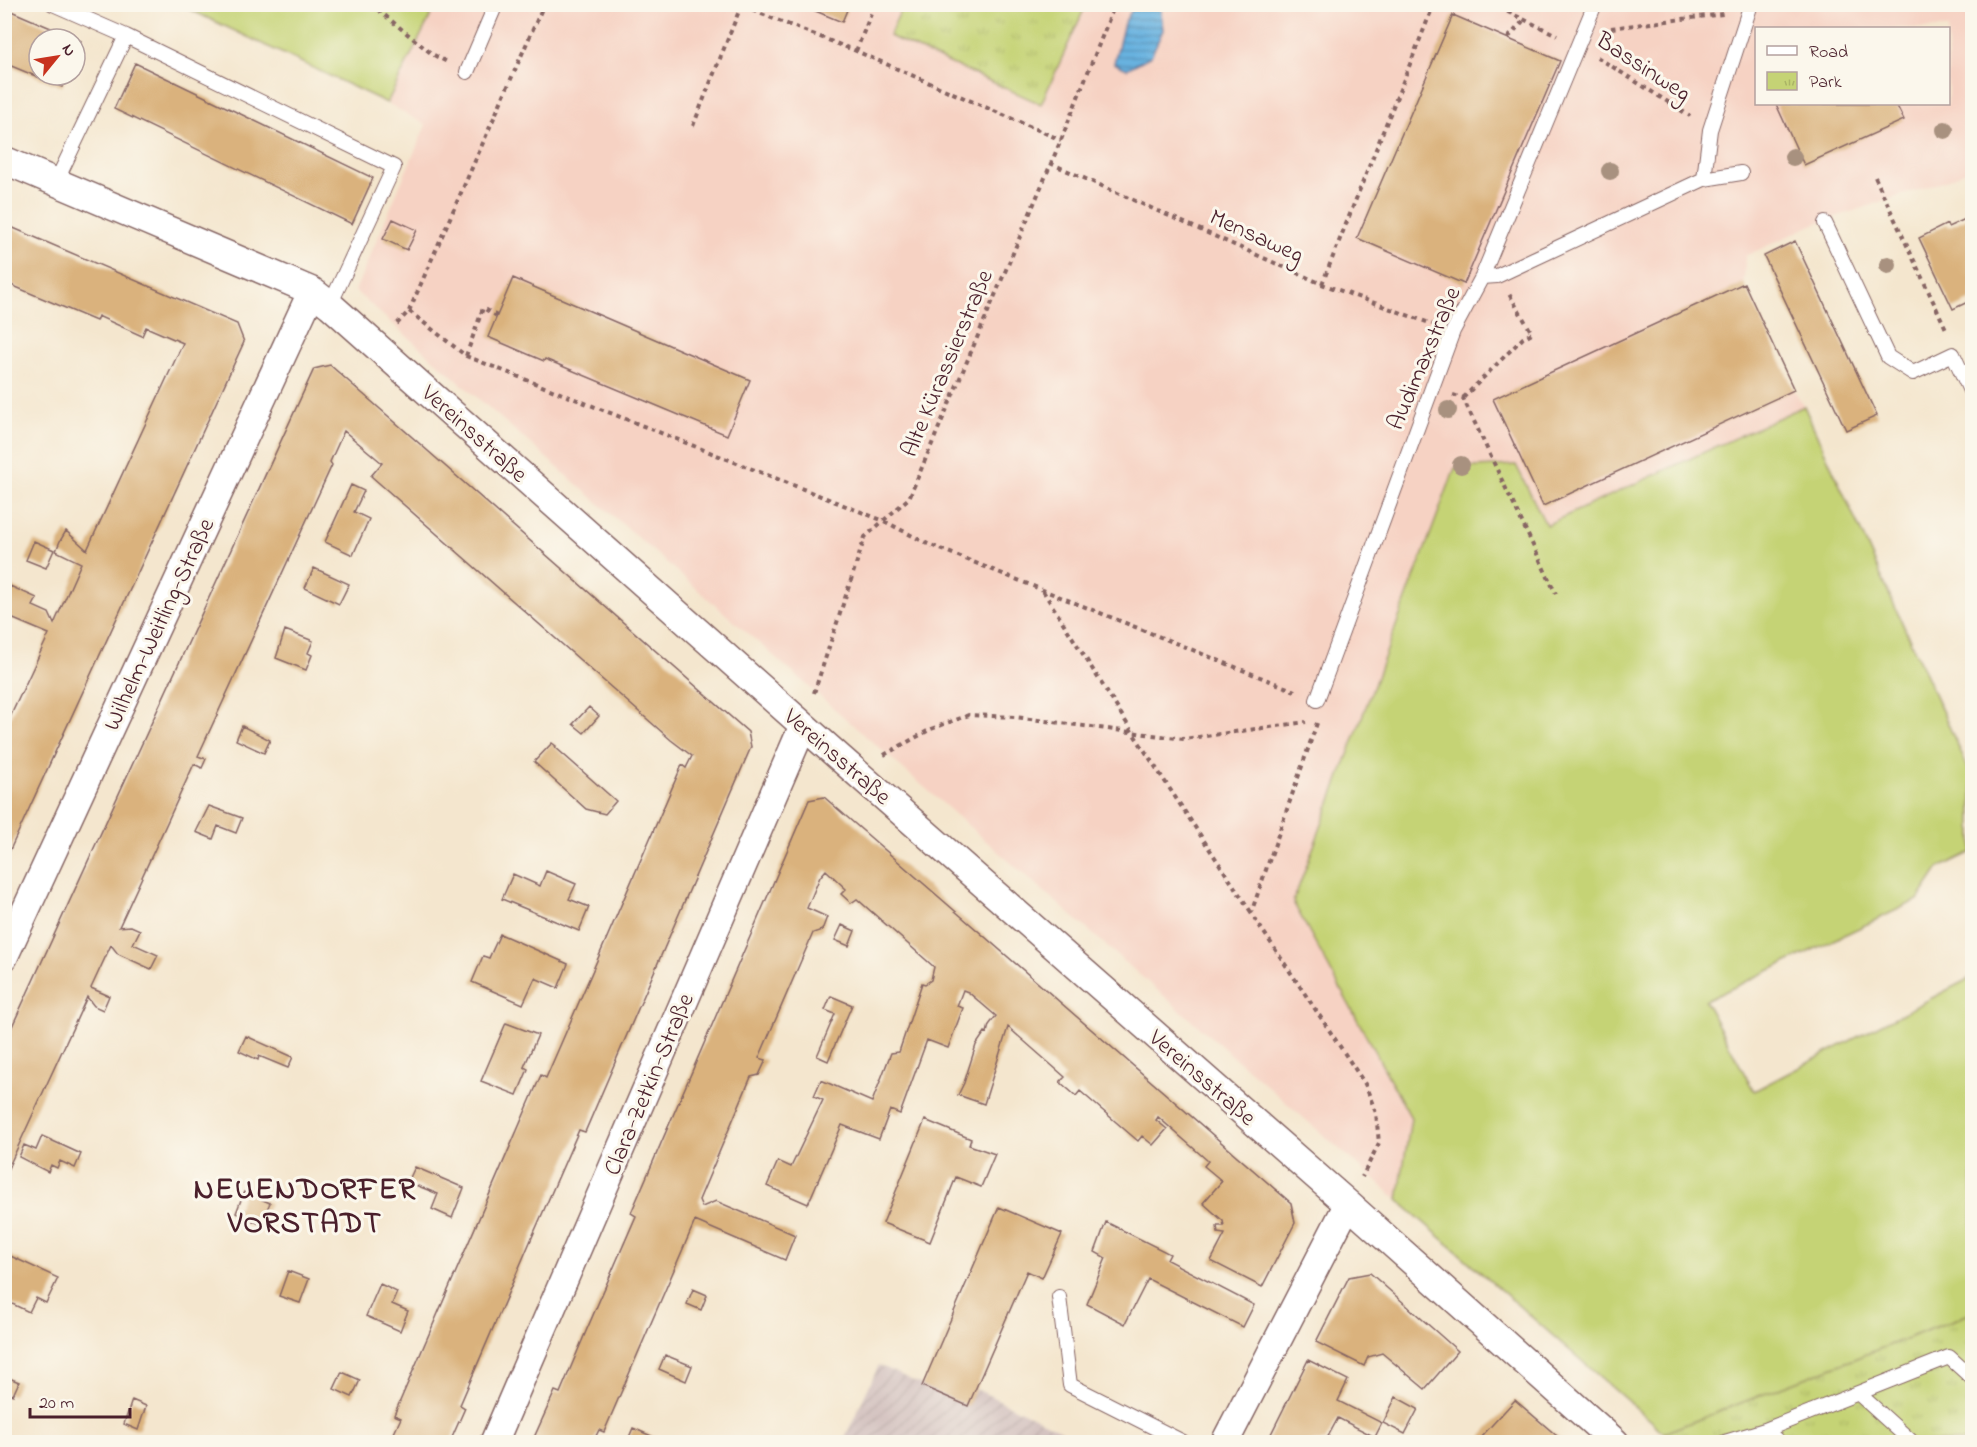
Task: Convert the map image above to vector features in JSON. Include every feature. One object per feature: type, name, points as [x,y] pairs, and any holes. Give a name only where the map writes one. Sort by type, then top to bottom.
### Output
[{"type":"street","name":"Vereinsstraße","points":[[4,160],[321,298],[803,726],[1348,1204],[1609,1440]]},
{"type":"street","name":"Wilhelm-Weitling-Straße","points":[[4,957],[321,298]]},
{"type":"street","name":"Clara-Zetkin-Straße","points":[[494,1443],[803,726]]},
{"type":"street","points":[[1225,1443],[1348,1204]]},
{"type":"lane","points":[[53,4],[126,36],[394,167],[321,298]]},
{"type":"lane","points":[[467,72],[496,4]]},
{"type":"lane","name":"Audimaxstraße","points":[[1317,700],[1453,331],[1482,277],[1594,4]]},
{"type":"lane","points":[[1704,178],[1710,130],[1750,8]]},
{"type":"lane","points":[[56,182],[126,36]]},
{"type":"lane","points":[[1482,277],[1497,276],[1704,178],[1741,173]]},
{"type":"lane","points":[[1825,223],[1888,357],[1913,373],[1953,354],[1972,395]]},
{"type":"lane","points":[[1059,1297],[1070,1385],[1183,1443]]},
{"type":"lane","points":[[1725,1443],[1765,1430],[1949,1357],[1972,1378]]},
{"type":"lane","points":[[1858,1393],[1912,1443]]},
{"type":"lane","points":[[1765,1430],[1779,1443]]},
{"type":"path","points":[[371,4],[432,54],[467,72]]},
{"type":"path","points":[[377,346],[409,311],[544,4]]},
{"type":"path","points":[[856,51],[875,4]]},
{"type":"path","name":"Alte Kürassierstraße","points":[[803,726],[865,537],[909,498],[1061,140],[1115,4]]},
{"type":"path","points":[[1322,284],[1434,4]]},
{"type":"path","name":"Bassinweg","points":[[1491,4],[1579,45],[1710,130]]},
{"type":"path","points":[[693,126],[739,5],[856,51],[1061,140]]},
{"type":"path","points":[[1584,32],[1750,8]]},
{"type":"path","points":[[1508,38],[1524,20]]},
{"type":"path","name":"Mensaweg","points":[[1050,163],[1322,284],[1453,331]]},
{"type":"path","points":[[1875,177],[1953,345],[1953,354]]},
{"type":"path","points":[[1463,398],[1523,338],[1532,333],[1497,276]]},
{"type":"path","points":[[466,356],[483,308],[498,316]]},
{"type":"path","points":[[409,311],[466,356],[884,521],[928,544],[1317,700]]},
{"type":"path","points":[[1431,389],[1463,398],[1556,594]]},
{"type":"path","points":[[1042,590],[1133,733],[1365,1084],[1376,1113],[1380,1143],[1348,1204]]},
{"type":"path","points":[[855,771],[931,729],[969,715],[1015,717],[1184,739],[1318,720],[1251,913]]},
{"type":"shaded area","points":[[436,5],[1972,5],[1972,168],[1945,181],[1814,224],[1745,256],[1744,283],[1794,390],[1804,406],[1545,525],[1516,465],[1455,468],[1293,902],[1411,1118],[1398,1200],[355,291],[426,125],[387,103]]},
{"type":"shaded area","points":[[879,1365],[967,1406],[976,1389],[1085,1442],[843,1442]]},
{"type":"green space","points":[[436,4],[387,103],[180,5]]},
{"type":"green space","points":[[903,4],[1086,5],[1041,104],[889,36]]},
{"type":"green space","points":[[1804,406],[1972,777],[1972,852],[1939,868],[1918,900],[1705,1001],[1754,1091],[1972,977],[1972,1313],[1664,1433],[1398,1200],[1411,1118],[1293,902],[1455,468],[1516,465],[1546,525]]},
{"type":"green space","points":[[1972,1313],[1972,1442],[1675,1442],[1664,1433]]},
{"type":"water","points":[[1135,5],[1160,5],[1163,30],[1151,56],[1127,69],[1114,63],[1124,23]]},
{"type":"building","points":[[801,5],[849,5],[842,22]]},
{"type":"building","points":[[4,8],[48,27],[27,27],[27,73],[4,63]]},
{"type":"building","points":[[1453,15],[1560,61],[1464,284],[1357,238]]},
{"type":"building","points":[[135,63],[373,178],[352,224],[114,109]]},
{"type":"building","points":[[1776,105],[1896,105],[1904,120],[1804,165]]},
{"type":"building","points":[[1972,216],[1972,300],[1953,309],[1919,238],[1947,224],[1948,227]]},
{"type":"building","points":[[393,219],[417,230],[407,250],[383,239]]},
{"type":"building","points":[[4,224],[237,324],[244,342],[4,863],[4,730],[49,634],[4,615],[4,596],[10,586],[37,598],[33,606],[49,613],[54,624],[81,563],[56,551],[60,541],[66,531],[87,550],[183,343],[146,327],[142,336],[98,316],[96,321],[4,282]]},
{"type":"building","points":[[1795,241],[1877,416],[1846,430],[1764,256]]},
{"type":"building","points":[[513,278],[750,380],[727,435],[488,337]]},
{"type":"building","points":[[1744,283],[1794,390],[1543,506],[1493,399]]},
{"type":"building","points":[[330,365],[748,732],[751,747],[585,1132],[579,1130],[533,1235],[460,1405],[465,1408],[450,1442],[390,1442],[401,1418],[394,1415],[541,1075],[546,1078],[682,765],[686,768],[692,756],[371,476],[382,463],[344,431],[330,462],[332,465],[198,756],[206,759],[202,768],[194,764],[119,927],[131,926],[140,930],[133,944],[158,955],[151,969],[118,954],[111,945],[91,988],[109,996],[103,1010],[94,1006],[87,997],[4,1177],[4,1044],[314,369]]},
{"type":"building","points":[[351,485],[364,491],[354,512],[369,519],[353,555],[325,542]]},
{"type":"building","points":[[34,541],[54,550],[46,568],[26,560]]},
{"type":"building","points":[[314,568],[349,584],[339,604],[305,588]]},
{"type":"building","points":[[285,630],[313,641],[308,653],[312,655],[306,670],[276,658]]},
{"type":"building","points":[[589,707],[599,716],[584,733],[573,724]]},
{"type":"building","points":[[242,726],[270,740],[264,753],[236,740]]},
{"type":"building","points":[[552,743],[616,801],[605,814],[586,809],[534,762]]},
{"type":"building","points":[[824,797],[1291,1203],[1295,1223],[1262,1287],[1211,1261],[1225,1234],[1218,1233],[1217,1226],[1224,1226],[1223,1221],[1203,1203],[1222,1181],[1204,1166],[1208,1161],[1158,1117],[1156,1120],[1167,1129],[1153,1145],[1142,1136],[1138,1141],[1080,1091],[1076,1096],[1060,1082],[1065,1077],[1008,1027],[984,1104],[958,1095],[976,1045],[985,1032],[987,1033],[989,1025],[996,1016],[963,990],[957,1006],[963,1008],[948,1048],[927,1040],[900,1114],[890,1110],[879,1139],[842,1125],[808,1204],[767,1186],[778,1161],[791,1167],[823,1100],[814,1096],[821,1080],[872,1102],[891,1053],[899,1052],[922,983],[925,984],[931,980],[934,967],[857,899],[851,903],[841,894],[846,889],[826,870],[820,877],[807,908],[827,917],[822,930],[813,933],[759,1058],[766,1060],[759,1075],[751,1077],[699,1200],[702,1207],[716,1201],[795,1235],[785,1260],[695,1221],[604,1432],[599,1430],[593,1442],[532,1442],[555,1391],[560,1393],[636,1216],[631,1213],[809,800]]},
{"type":"building","points":[[209,806],[242,818],[236,833],[218,826],[213,839],[196,832]]},
{"type":"building","points":[[546,871],[576,884],[569,899],[589,907],[579,931],[502,899],[513,874],[540,886]]},
{"type":"building","points":[[842,925],[855,931],[849,946],[835,940]]},
{"type":"building","points":[[500,934],[568,964],[558,988],[535,978],[523,1004],[472,982],[483,956],[489,958]]},
{"type":"building","points":[[831,996],[852,1005],[828,1061],[817,1056],[835,1014],[825,1010]]},
{"type":"building","points":[[506,1023],[538,1035],[524,1067],[528,1069],[517,1095],[481,1081]]},
{"type":"building","points":[[246,1036],[293,1057],[288,1068],[259,1056],[258,1060],[239,1051]]},
{"type":"building","points":[[925,1120],[971,1139],[969,1145],[995,1154],[981,1187],[956,1177],[930,1242],[883,1223]]},
{"type":"building","points":[[42,1136],[81,1154],[75,1168],[60,1161],[57,1168],[51,1165],[48,1172],[19,1157],[24,1145],[36,1150]]},
{"type":"building","points":[[415,1167],[464,1188],[452,1218],[432,1209],[438,1194],[408,1182]]},
{"type":"building","points":[[244,1192],[270,1203],[260,1224],[236,1213]]},
{"type":"building","points":[[999,1207],[1062,1234],[1042,1278],[1027,1271],[968,1406],[922,1386]]},
{"type":"building","points":[[1106,1222],[1170,1254],[1167,1260],[1254,1305],[1243,1327],[1148,1279],[1125,1324],[1087,1304],[1106,1258],[1095,1252]]},
{"type":"building","points":[[4,1253],[58,1278],[46,1303],[36,1298],[29,1312],[4,1300]]},
{"type":"building","points":[[288,1271],[309,1279],[300,1303],[279,1296]]},
{"type":"building","points":[[1370,1273],[1458,1351],[1425,1389],[1382,1353],[1368,1357],[1364,1366],[1316,1342],[1349,1277]]},
{"type":"building","points":[[380,1284],[397,1292],[392,1304],[408,1311],[400,1331],[366,1316]]},
{"type":"building","points":[[693,1289],[707,1295],[701,1310],[687,1304]]},
{"type":"building","points":[[665,1355],[692,1366],[686,1381],[659,1369]]},
{"type":"building","points":[[1308,1360],[1348,1380],[1338,1401],[1382,1423],[1375,1437],[1338,1418],[1325,1442],[1267,1442]]},
{"type":"building","points":[[342,1372],[360,1380],[352,1397],[334,1389]]},
{"type":"building","points":[[4,1376],[19,1382],[13,1395],[4,1392]]},
{"type":"building","points":[[1396,1397],[1418,1409],[1405,1434],[1383,1423]]},
{"type":"building","points":[[132,1400],[146,1406],[138,1430],[124,1424]]},
{"type":"building","points":[[1515,1400],[1564,1442],[1487,1442],[1481,1437]]},
{"type":"building","points":[[633,1428],[658,1439],[657,1442],[627,1442]]},
{"type":"district","name":"NEUENDORFER VORSTADT","points":[[305,1205]]}]
